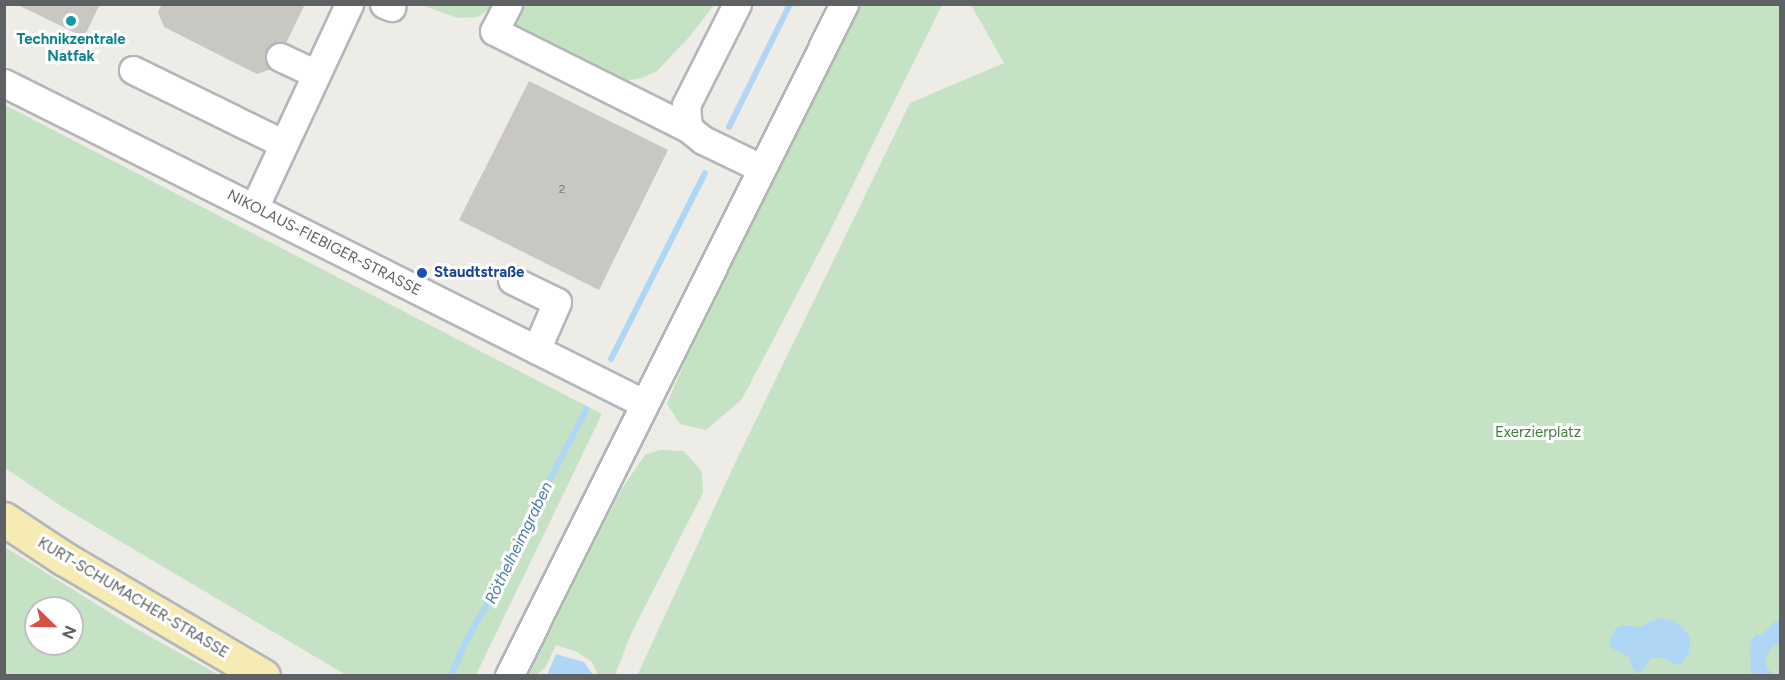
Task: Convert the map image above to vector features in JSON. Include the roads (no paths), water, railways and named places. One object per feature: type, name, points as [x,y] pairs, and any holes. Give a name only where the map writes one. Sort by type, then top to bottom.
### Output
[{"type":"main road","name":"KURT-SCHUMACHER-STRASSE","points":[[4,519],[63,558],[262,675]]},
{"type":"street","points":[[254,208],[349,4]]},
{"type":"street","points":[[508,4],[494,31],[760,168]]},
{"type":"street","points":[[688,129],[686,105],[737,4]]},
{"type":"street","points":[[509,675],[760,168],[844,4]]},
{"type":"street","points":[[280,57],[316,74]]},
{"type":"street","points":[[133,70],[284,144]]},
{"type":"street","name":"NIKOLAUS-FIEBIGER-STRASSE","points":[[4,83],[643,403]]},
{"type":"street","points":[[512,280],[557,302],[536,350]]},
{"type":"water","points":[[1659,618],[1671,620],[1683,628],[1690,638],[1689,654],[1681,664],[1676,665],[1664,658],[1651,658],[1642,671],[1635,673],[1628,657],[1611,648],[1609,643],[1614,631],[1621,625],[1639,627]]},
{"type":"water","points":[[1780,620],[1780,643],[1772,648],[1765,659],[1767,668],[1774,675],[1751,675],[1750,644],[1755,635],[1762,635],[1773,623]]},
{"type":"water","points":[[556,654],[584,662],[593,675],[547,675]]},
{"type":"waterway","name":"Röthelheimgraben","points":[[729,127],[790,4]]},
{"type":"waterway","name":"Röthelheimgraben","points":[[611,359],[705,173]]},
{"type":"waterway","name":"Röthelheimgraben","points":[[451,676],[465,643],[517,552],[522,533],[586,410]]},
{"type":"place","name":"Technikzentrale Natfak","points":[[71,21]]},
{"type":"place","name":"Staudtstraße","points":[[422,273]]},
{"type":"park label","name":"Exerzierplatz","points":[[1538,433]]}]
